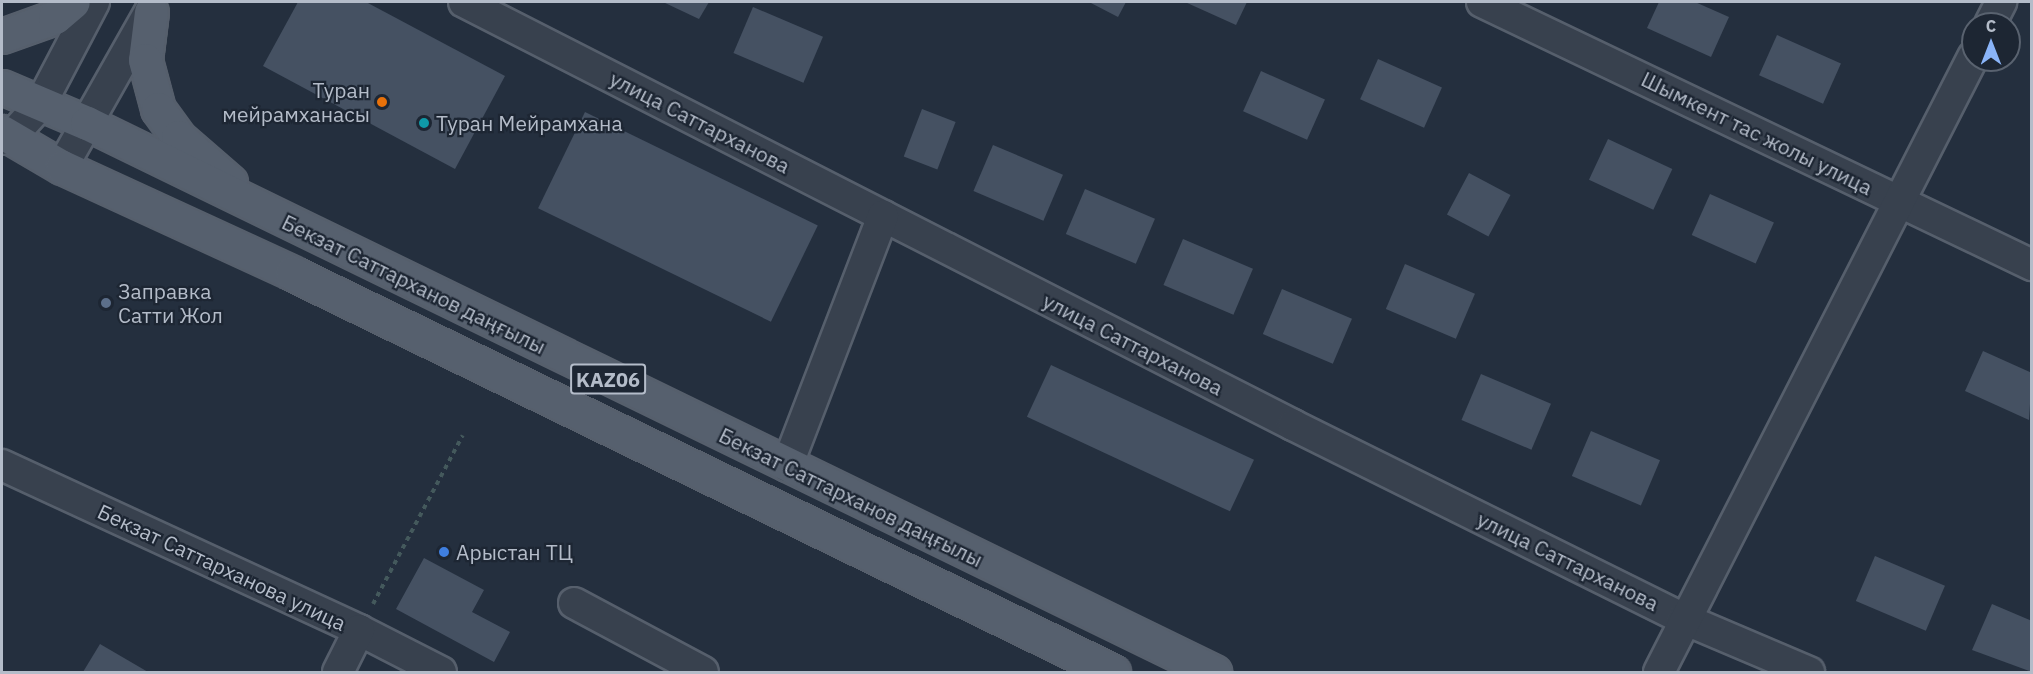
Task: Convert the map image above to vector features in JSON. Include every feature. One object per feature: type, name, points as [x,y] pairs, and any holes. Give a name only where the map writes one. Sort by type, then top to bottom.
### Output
[{"type":"main road","points":[[2,36],[55,17],[74,2]]},
{"type":"main road","points":[[153,7],[145,60],[158,109],[178,136],[260,209]]},
{"type":"main road","name":"Бекзат Саттарханов даңғылы","points":[[2,87],[87,123],[312,235],[1214,672]]},
{"type":"main road","name":"Бекзат Саттарханов даңғылы","points":[[5,136],[62,167],[292,273],[1113,672]]},
{"type":"main road","points":[[292,273],[312,235]]},
{"type":"street","points":[[5,136],[40,105],[94,2]]},
{"type":"street","name":"улица Саттарханова","points":[[464,2],[883,216],[1684,619],[1809,672]]},
{"type":"street","name":"Шымкент тас жолы улица","points":[[1482,2],[1900,201],[2031,266]]},
{"type":"street","points":[[62,167],[153,7]]},
{"type":"street","points":[[1659,672],[1684,619],[1965,72]]},
{"type":"street","points":[[787,466],[883,216]]},
{"type":"street","name":"Бекзат Саттарханова улица","points":[[2,465],[359,630],[441,672]]},
{"type":"street","points":[[574,603],[703,672]]},
{"type":"street","points":[[338,672],[359,630]]},
{"type":"path","points":[[359,630],[463,435]]},
{"type":"building","name":"Туран Мейрамхана","points":[[298,2],[366,2],[505,76],[455,169],[263,66]]},
{"type":"building","points":[[663,2],[709,2],[699,19]]},
{"type":"building","points":[[1089,2],[1126,2],[1118,17]]},
{"type":"building","points":[[1185,2],[1247,2],[1236,25]]},
{"type":"building","points":[[1659,2],[1695,2],[1729,17],[1711,57],[1647,28]]},
{"type":"building","points":[[753,7],[823,37],[803,83],[733,53]]},
{"type":"building","points":[[1777,35],[1841,63],[1823,104],[1759,75]]},
{"type":"building","points":[[1378,59],[1442,87],[1424,128],[1360,99]]},
{"type":"building","points":[[1261,71],[1325,99],[1307,140],[1243,111]]},
{"type":"building","points":[[922,109],[956,122],[937,170],[904,157]]},
{"type":"building","points":[[585,112],[818,226],[771,322],[538,208]]},
{"type":"building","points":[[1608,139],[1672,169],[1653,210],[1589,180]]},
{"type":"building","points":[[993,145],[1063,175],[1043,221],[973,191]]},
{"type":"building","points":[[1469,173],[1510,195],[1488,237],[1447,214]]},
{"type":"building","points":[[1085,189],[1155,219],[1136,264],[1066,234]]},
{"type":"building","points":[[1710,194],[1774,222],[1756,264],[1692,235]]},
{"type":"building","points":[[1183,239],[1253,269],[1233,315],[1163,285]]},
{"type":"building","points":[[1405,264],[1475,294],[1456,339],[1386,309]]},
{"type":"building","points":[[1282,289],[1352,319],[1333,364],[1263,334]]},
{"type":"building","points":[[1983,351],[2032,373],[2029,420],[1965,391]]},
{"type":"building","points":[[1051,365],[1254,460],[1230,511],[1027,417]]},
{"type":"building","points":[[1481,374],[1551,404],[1531,450],[1461,420]]},
{"type":"building","points":[[1591,431],[1660,460],[1641,505],[1572,476]]},
{"type":"building","points":[[1875,556],[1945,586],[1926,631],[1856,601]]},
{"type":"building","points":[[424,558],[484,590],[472,612],[510,632],[494,662],[396,609]]},
{"type":"building","points":[[1992,604],[2032,621],[2032,672],[1972,650]]},
{"type":"building","points":[[100,644],[148,672],[83,672]]},
{"type":"place","name":"Туран мейрамханасы","points":[[382,102]]},
{"type":"place","name":"Туран Мейрамхана","points":[[424,123]]},
{"type":"place","name":"Заправка Сатти Жол","points":[[106,303]]},
{"type":"place","name":"Арыстан ТЦ","points":[[444,552]]}]
